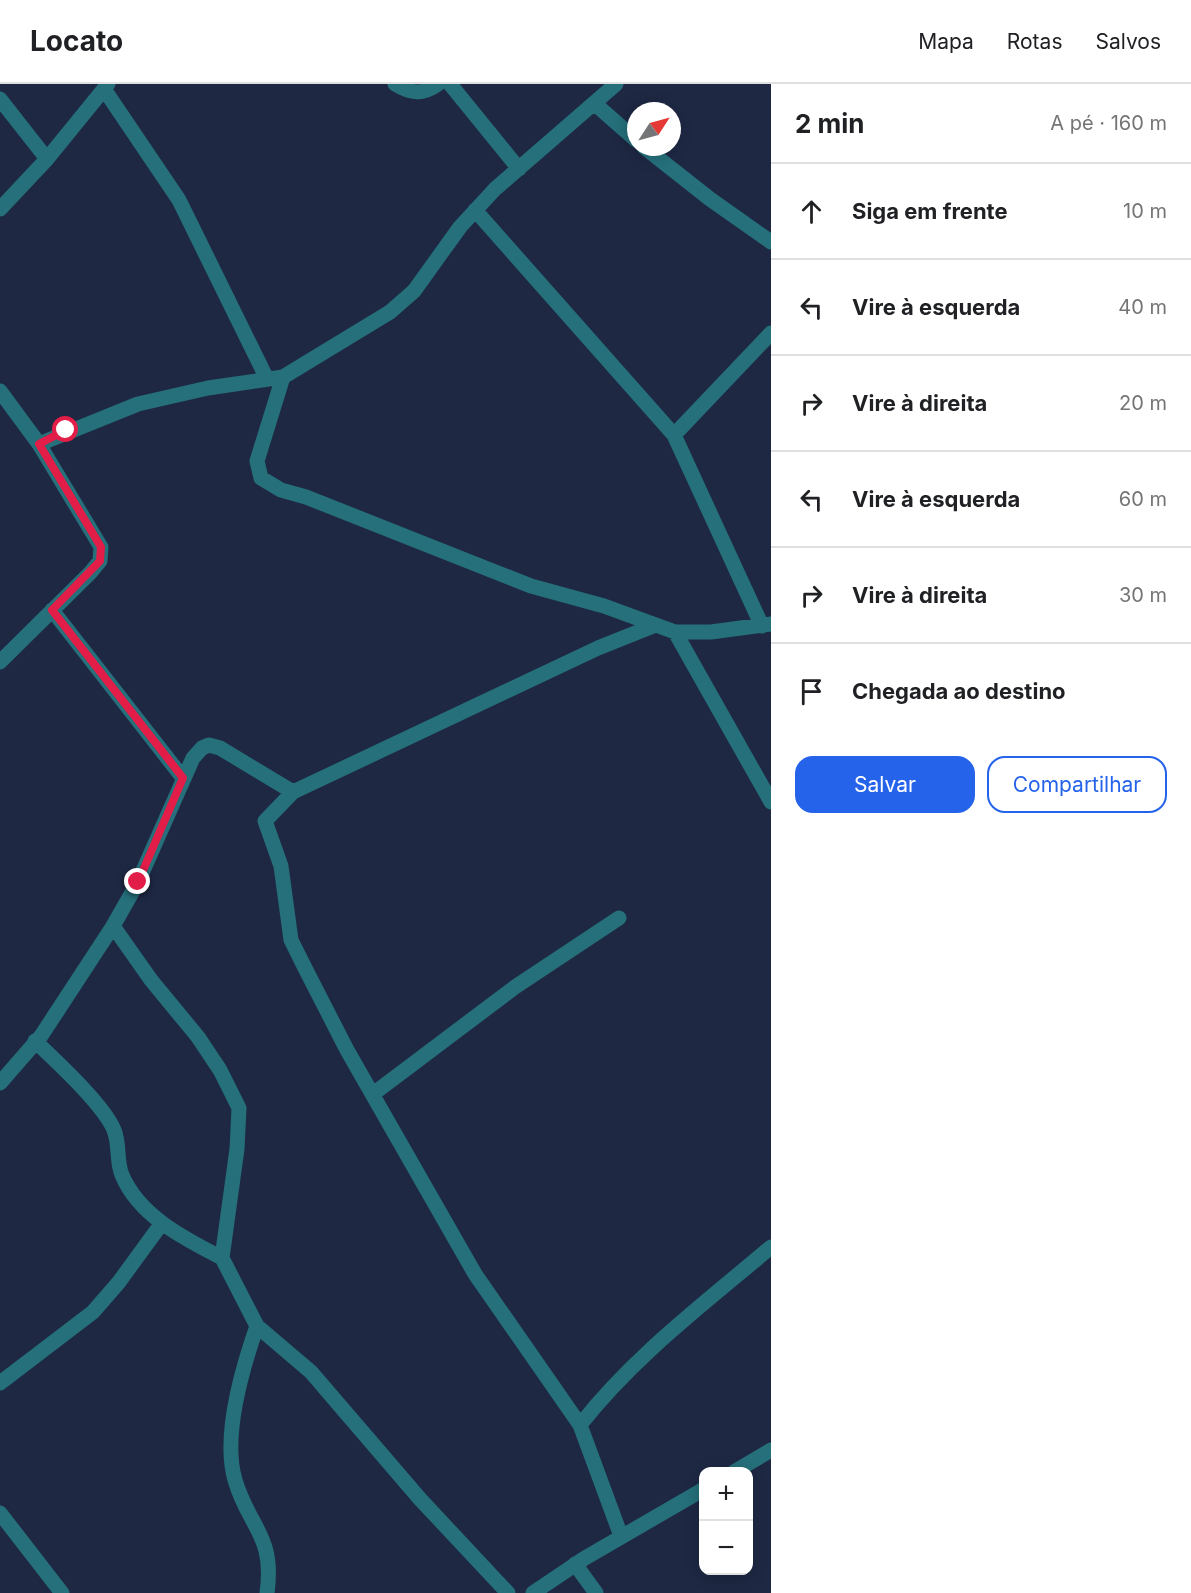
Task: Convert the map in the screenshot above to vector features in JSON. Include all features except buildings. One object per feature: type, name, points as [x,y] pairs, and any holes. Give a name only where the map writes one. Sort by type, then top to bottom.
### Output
[{"type":"street","points":[[395,84],[408,92],[426,93],[438,84]]},
{"type":"street","points":[[450,84],[519,169]]},
{"type":"street","points":[[39,444],[138,404],[208,388],[283,377],[390,312],[414,291],[475,210],[616,84]]},
{"type":"street","points":[[0,209],[47,159],[106,86],[179,200],[267,379]]},
{"type":"street","points":[[0,99],[47,159]]},
{"type":"street","points":[[594,103],[627,132]]},
{"type":"street","points":[[655,156],[710,199],[771,242]]},
{"type":"street","points":[[283,377],[257,461],[261,478],[281,490],[306,497],[531,586],[604,606],[653,626],[675,632],[711,632],[767,625],[674,435],[475,210]]},
{"type":"street","points":[[674,435],[771,333]]},
{"type":"street","points":[[0,391],[39,444],[101,547],[100,561],[0,662]]},
{"type":"street","points":[[52,610],[183,778]]},
{"type":"street","points":[[621,1536],[580,1425],[475,1274],[347,1050],[291,940],[281,866],[265,821],[293,792],[598,648],[653,626]]},
{"type":"street","points":[[675,632],[771,802]]},
{"type":"street","points":[[0,1083],[35,1041],[112,926],[138,882],[193,758],[202,748],[209,745],[220,748],[293,792]]},
{"type":"street","points":[[374,1094],[514,987],[619,918]]},
{"type":"street","points":[[112,926],[151,980],[198,1037],[220,1070],[239,1108],[237,1149],[222,1258],[257,1326],[311,1372],[420,1498],[508,1593]]},
{"type":"street","points":[[35,1041],[72,1077],[109,1121],[115,1131],[121,1173],[138,1201],[162,1223],[185,1239],[222,1258]]},
{"type":"street","points":[[0,1383],[93,1312],[119,1282],[162,1223]]},
{"type":"street","points":[[580,1425],[619,1380],[658,1341],[771,1247]]},
{"type":"street","points":[[257,1326],[243,1366],[231,1443],[235,1480],[267,1547],[270,1572],[267,1593]]},
{"type":"street","points":[[742,1467],[771,1450]]},
{"type":"street","points":[[534,1593],[575,1564],[699,1492]]},
{"type":"street","points":[[0,1513],[62,1593]]},
{"type":"street","points":[[575,1564],[596,1593]]},
{"type":"route","points":[[66,430],[39,444],[101,547],[100,561],[52,610],[183,778],[138,882]]}]
